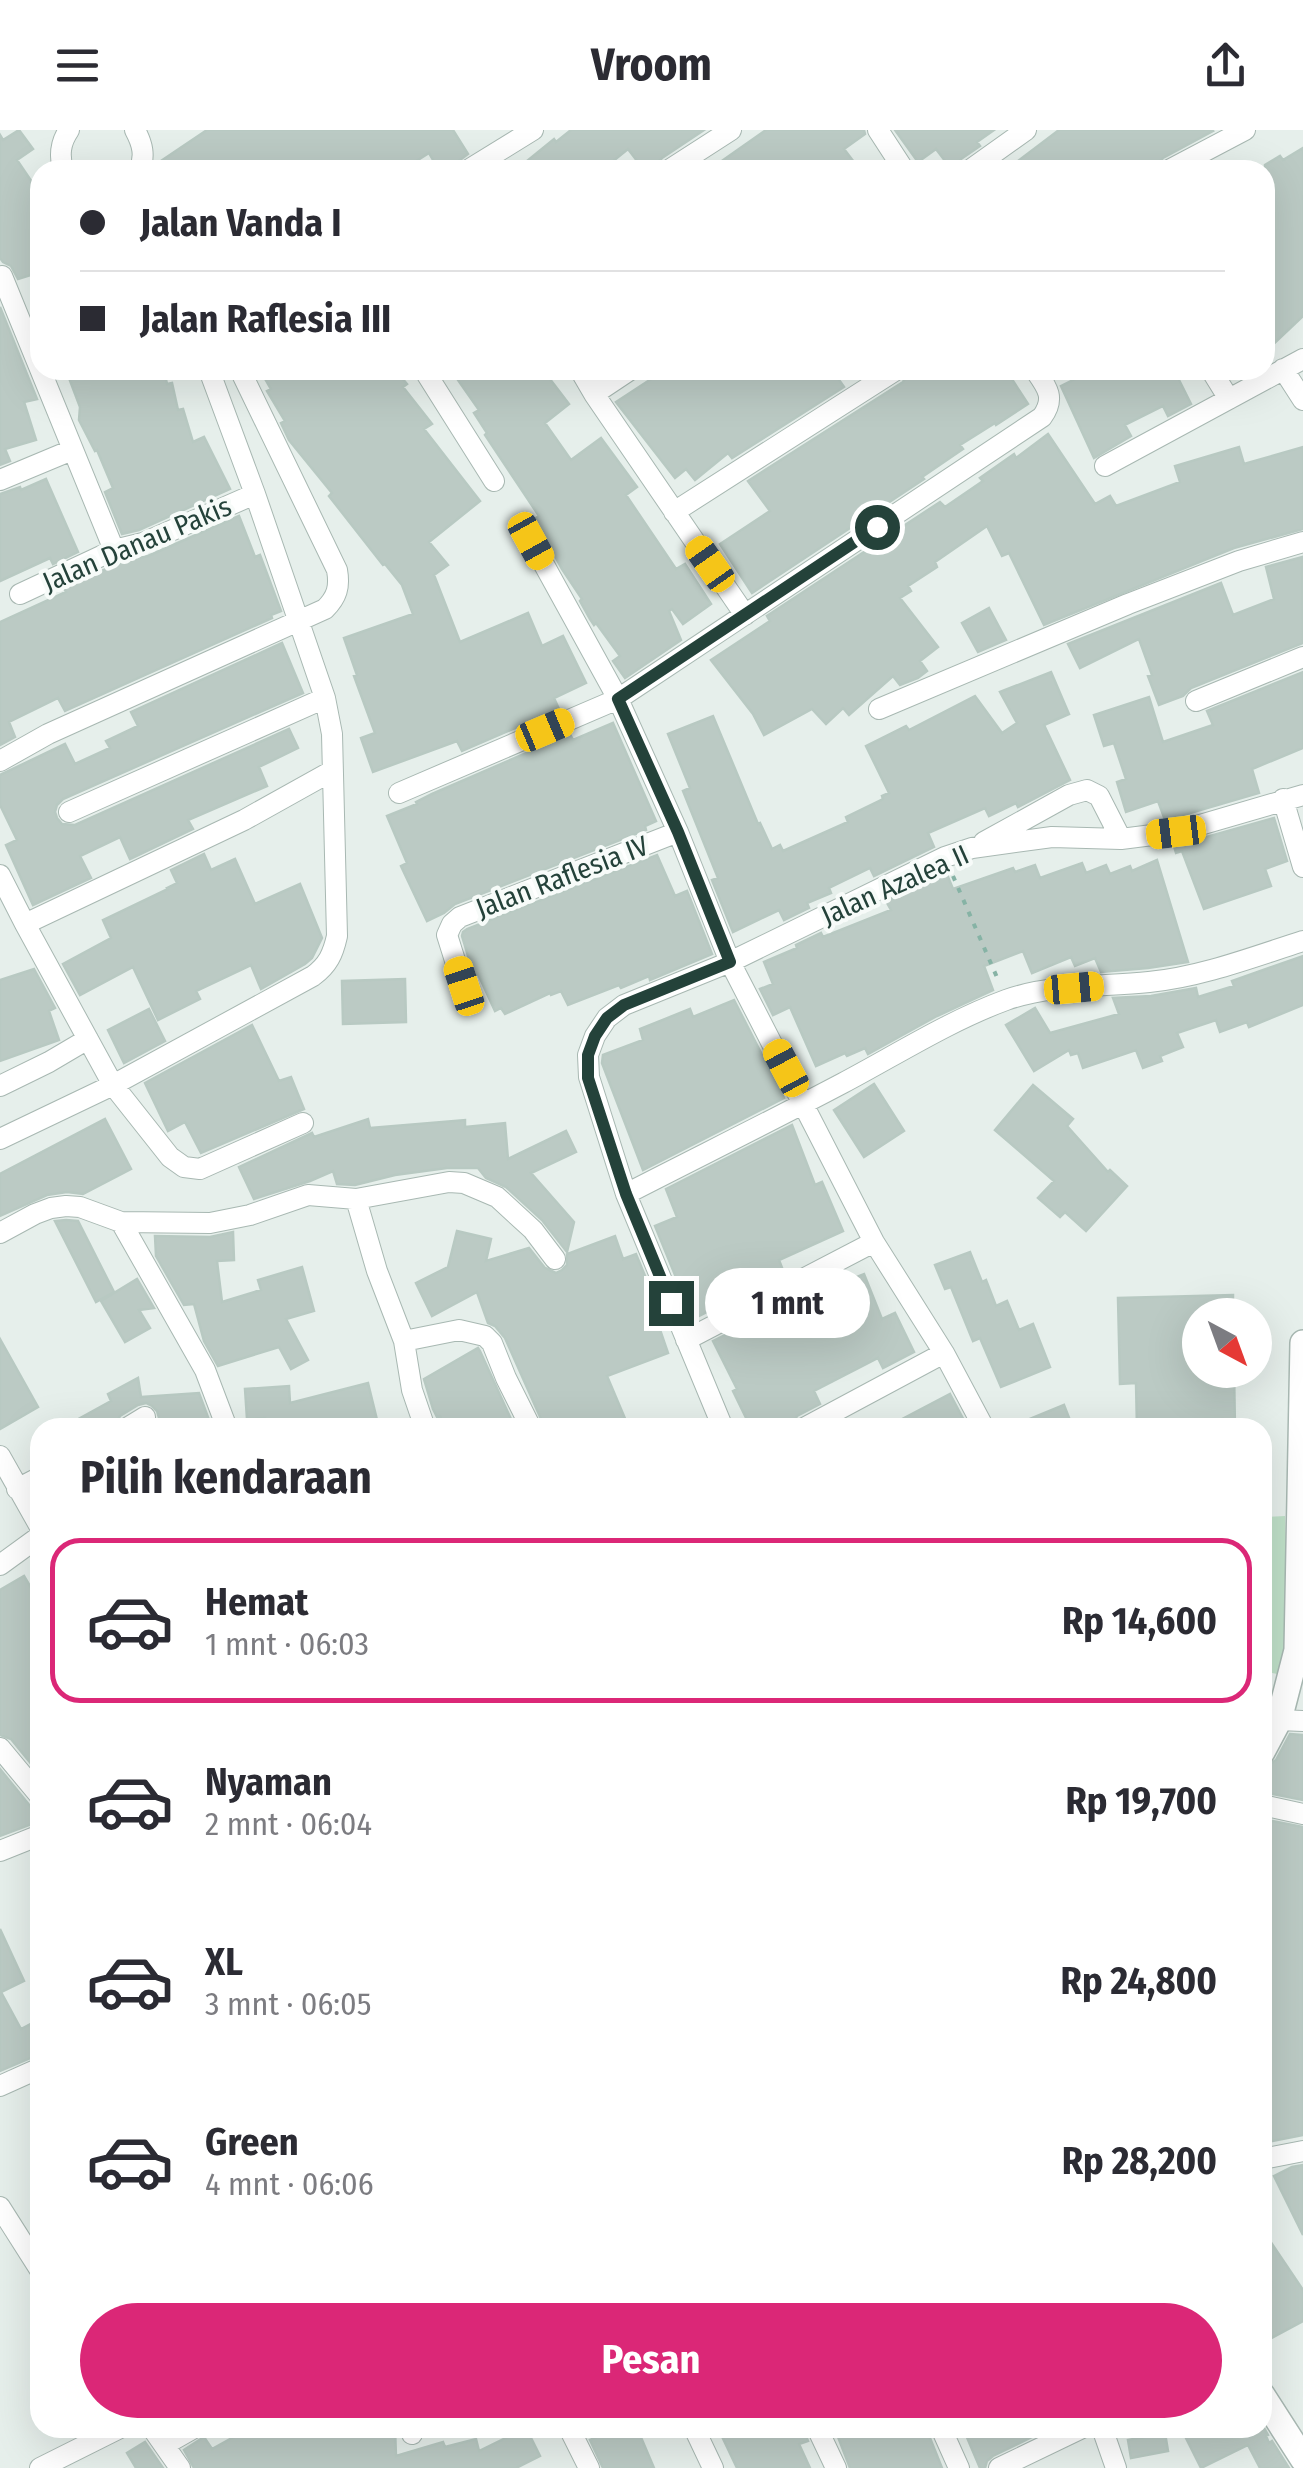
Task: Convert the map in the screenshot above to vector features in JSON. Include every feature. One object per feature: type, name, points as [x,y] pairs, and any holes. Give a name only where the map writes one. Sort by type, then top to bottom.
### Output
[{"type":"street","points":[[484,160],[532,130]]},
{"type":"street","points":[[684,160],[731,130]]},
{"type":"street","points":[[878,130],[898,160]]},
{"type":"street","points":[[984,160],[1026,130]]},
{"type":"street","points":[[1188,160],[1246,130]]},
{"type":"street","points":[[62,160],[66,131]]},
{"type":"street","points":[[143,160],[144,134]]},
{"type":"street","points":[[2,276],[30,346]]},
{"type":"street","points":[[1275,374],[1303,359]]},
{"type":"street","points":[[1283,370],[1303,400]]},
{"type":"street","points":[[44,380],[114,550]]},
{"type":"street","points":[[0,1139],[113,1085],[312,976],[330,960],[337,936],[332,734],[325,698],[213,380]]},
{"type":"street","points":[[0,761],[48,734],[324,610],[334,600],[339,581],[337,570],[245,380]]},
{"type":"street","points":[[430,380],[494,482]]},
{"type":"street","points":[[586,380],[746,615]]},
{"type":"street","points":[[594,394],[615,380]]},
{"type":"street","points":[[674,512],[880,380]]},
{"type":"street","points":[[399,793],[618,699],[1042,416],[1050,394],[1041,380]]},
{"type":"street","points":[[1217,380],[1229,399]]},
{"type":"street","points":[[1105,466],[1264,380]]},
{"type":"street","points":[[0,480],[72,450]]},
{"type":"street","name":"Jalan Danau Pakis","points":[[20,594],[114,550],[143,543],[255,494]]},
{"type":"street","points":[[531,541],[618,699],[678,832],[730,962],[874,1242],[944,1353],[979,1418]]},
{"type":"street","points":[[879,708],[1147,597],[1239,561],[1303,542]]},
{"type":"street","points":[[1196,701],[1303,658]]},
{"type":"street","points":[[70,812],[325,698]]},
{"type":"street","points":[[25,924],[244,820],[332,771]]},
{"type":"street","points":[[972,848],[1070,795],[1087,790],[1099,796],[1120,839]]},
{"type":"street","points":[[1293,797],[1303,867]]},
{"type":"street","name":"Jalan Azalea II","points":[[719,1418],[626,1194],[588,1078],[588,1055],[607,1018],[624,1005],[730,962],[945,857],[972,848],[1052,837],[1120,839],[1176,832],[1293,797]]},
{"type":"street","name":"Jalan Raflesia IV","points":[[464,986],[447,935],[460,917],[678,832]]},
{"type":"street","points":[[0,874],[113,1085],[170,1157],[184,1167],[200,1169],[302,1122]]},
{"type":"street","points":[[626,1194],[1007,1000],[1049,991],[1180,977],[1303,941]]},
{"type":"street","points":[[0,1086],[88,1040]]},
{"type":"street","points":[[0,1232],[35,1214],[66,1206],[121,1222],[210,1223],[250,1216],[308,1196],[356,1199],[434,1183],[464,1183],[484,1190],[507,1206],[533,1230],[554,1258]]},
{"type":"street","points":[[356,1199],[377,1271],[404,1342],[412,1390],[422,1418]]},
{"type":"street","points":[[121,1222],[206,1370],[223,1418]]},
{"type":"street","points":[[686,1340],[874,1242]]},
{"type":"street","points":[[404,1342],[459,1330],[484,1336],[492,1342],[526,1418]]},
{"type":"street","points":[[1272,1739],[1291,1721],[1297,1650],[1303,1343]]},
{"type":"street","points":[[823,1418],[944,1353]]},
{"type":"street","points":[[0,1456],[30,1510]]},
{"type":"street","points":[[17,1489],[30,1482]]},
{"type":"street","points":[[0,1565],[30,1543]]},
{"type":"street","points":[[0,1748],[30,1784]]},
{"type":"street","points":[[1272,1807],[1303,1814]]},
{"type":"street","points":[[0,1851],[30,1839]]},
{"type":"street","points":[[1,2083],[30,2072]]},
{"type":"street","points":[[1272,2157],[1303,2152]]},
{"type":"street","points":[[0,2207],[30,2254]]},
{"type":"street","points":[[1272,2411],[1303,2459]]},
{"type":"street","points":[[40,2468],[100,2438]]},
{"type":"street","points":[[159,2438],[180,2468]]},
{"type":"street","points":[[574,2438],[589,2468]]},
{"type":"street","points":[[699,2438],[713,2468]]},
{"type":"street","points":[[822,2438],[836,2468]]},
{"type":"street","points":[[945,2438],[959,2468]]},
{"type":"street","points":[[999,2468],[1061,2438]]},
{"type":"street","points":[[1106,2438],[1116,2468]]},
{"type":"path","points":[[945,857],[1007,1000]]},
{"type":"green space","points":[[1285,1516],[1289,1625],[1282,1675],[1272,1673],[1272,1517]]},
{"type":"building","points":[[19,130],[33,149],[17,160],[30,179],[30,275],[18,279],[11,266],[0,258],[0,135],[3,140]]},
{"type":"building","points":[[207,130],[453,130],[468,154],[460,160],[433,160],[429,153],[418,160],[162,160]]},
{"type":"building","points":[[571,130],[704,130],[660,160],[636,160],[628,149],[614,160],[528,160],[554,139],[556,142]]},
{"type":"building","points":[[766,130],[864,130],[865,134],[844,149],[852,160],[723,160]]},
{"type":"building","points":[[895,130],[994,130],[961,160],[944,160],[936,149],[917,160]]},
{"type":"building","points":[[1059,130],[1213,131],[1161,160],[1019,160]]},
{"type":"building","points":[[1303,148],[1303,316],[1275,343],[1273,160],[1280,156],[1283,160]]},
{"type":"building","points":[[0,307],[37,399],[24,402],[36,440],[5,449],[10,461],[0,465]]},
{"type":"building","points":[[70,380],[172,383],[178,410],[183,409],[193,442],[204,437],[230,489],[122,534],[105,492],[113,488],[79,420],[80,407]]},
{"type":"building","points":[[266,380],[404,380],[407,384],[403,387],[432,424],[424,429],[480,501],[429,542],[448,565],[434,575],[460,642],[528,613],[542,646],[563,636],[586,683],[554,698],[559,709],[462,751],[457,741],[373,772],[361,738],[375,733],[344,638],[413,614],[402,585],[289,440],[281,423],[285,421],[267,391],[271,389]]},
{"type":"building","points":[[458,380],[551,380],[569,404],[545,423],[571,460],[601,438],[637,487],[626,495],[676,569],[685,564],[711,604],[683,624],[672,609],[669,611],[681,640],[625,678],[613,661],[620,656],[594,625],[543,534],[530,522],[539,516],[485,435],[474,413],[479,410]]},
{"type":"building","points":[[650,380],[839,380],[844,387],[732,458],[728,453],[695,480],[686,469],[675,478],[616,402]]},
{"type":"building","points":[[1012,380],[1028,404],[960,445],[963,449],[924,479],[752,593],[720,544],[770,511],[748,481],[903,382]]},
{"type":"building","points":[[1073,380],[1179,380],[1191,404],[1168,416],[1163,406],[1125,425],[1131,436],[1094,458],[1061,386]]},
{"type":"building","points":[[1048,434],[1095,504],[1110,496],[1116,506],[1180,482],[1175,466],[1239,447],[1244,464],[1303,447],[1303,529],[1234,548],[1044,625],[1009,553],[1002,556],[987,526],[935,562],[937,567],[908,586],[911,591],[900,598],[938,647],[920,661],[927,671],[900,685],[893,676],[849,715],[843,708],[826,724],[812,709],[764,735],[753,714],[711,660],[770,621],[767,616],[940,502],[945,507],[983,481],[980,478]]},
{"type":"building","points":[[46,479],[78,552],[53,564],[50,558],[0,581],[0,494]]},
{"type":"building","points":[[239,516],[255,557],[260,555],[281,611],[65,711],[58,698],[9,722],[15,737],[0,745],[0,622],[119,563],[148,556]]},
{"type":"building","points":[[1302,557],[1303,643],[1159,705],[1139,639],[1080,668],[1068,644],[1221,583],[1233,615],[1274,599],[1266,567]]},
{"type":"building","points":[[989,608],[1006,640],[978,652],[962,623]]},
{"type":"building","points":[[282,643],[303,693],[63,799],[55,812],[62,824],[75,825],[289,729],[298,748],[259,767],[267,786],[188,820],[193,829],[130,859],[120,837],[80,856],[91,878],[33,905],[6,845],[17,840],[0,805],[0,775],[65,744],[75,764],[110,748],[106,741],[138,726],[131,712]]},
{"type":"building","points":[[1051,672],[1069,714],[1044,725],[1070,780],[1018,807],[1016,803],[989,816],[985,808],[928,833],[934,847],[874,876],[870,868],[829,888],[831,893],[807,903],[809,908],[784,920],[779,910],[733,932],[712,880],[718,878],[683,791],[690,788],[668,734],[713,716],[758,824],[772,849],[780,845],[783,851],[848,822],[846,817],[889,793],[866,746],[906,726],[909,730],[975,696],[1002,733],[1017,723],[1000,692]]},
{"type":"building","points":[[1303,672],[1303,748],[1252,769],[1259,793],[1165,820],[1158,801],[1126,812],[1117,782],[1126,779],[1114,743],[1104,746],[1094,715],[1149,697],[1163,742],[1213,725],[1207,711]]},
{"type":"building","points":[[613,723],[656,821],[645,826],[646,830],[455,904],[427,921],[401,866],[407,863],[387,816],[570,734],[573,740]]},
{"type":"building","points":[[1274,818],[1287,861],[1265,869],[1271,886],[1204,909],[1182,851],[1176,853],[1174,846]]},
{"type":"building","points":[[204,854],[211,870],[235,859],[255,904],[300,884],[322,938],[312,958],[261,989],[251,965],[196,991],[200,999],[158,1020],[133,967],[80,995],[63,964],[111,938],[103,920],[168,889],[177,883],[171,870]]},
{"type":"building","points":[[657,855],[675,896],[687,891],[712,954],[650,980],[649,976],[621,988],[619,985],[568,1005],[561,991],[505,1014],[501,1008],[495,1011],[478,974],[474,976],[463,932]]},
{"type":"building","points":[[1157,860],[1188,962],[1101,972],[1095,958],[1075,966],[1071,957],[1032,973],[1023,951],[984,966],[993,990],[868,1054],[865,1048],[816,1066],[790,1007],[773,1015],[760,989],[773,984],[764,962],[821,933],[823,937],[891,910],[886,901],[946,872],[953,889],[1013,868],[1015,872],[1035,865],[1040,878],[1082,863],[1086,873],[1106,865],[1110,874],[1130,866],[1132,871]]},
{"type":"building","points":[[1303,956],[1303,1005],[1249,1027],[1247,1022],[1220,1032],[1216,1020],[1177,1033],[1183,1047],[1143,1068],[1136,1050],[1083,1068],[1078,1053],[1071,1055],[1069,1050],[1034,1071],[1006,1025],[1035,1008],[1050,1033],[1119,1014],[1113,998],[1196,988],[1198,997]]},
{"type":"building","points":[[34,969],[55,1008],[49,1011],[59,1040],[0,1061],[0,980]]},
{"type":"building","points":[[405,979],[406,1022],[343,1024],[342,981]]},
{"type":"building","points":[[734,1000],[784,1098],[643,1170],[602,1063],[603,1055],[643,1040],[640,1029],[690,1009],[693,1017]]},
{"type":"building","points":[[149,1009],[165,1041],[124,1063],[108,1030]]},
{"type":"building","points":[[252,1025],[279,1081],[291,1077],[304,1109],[201,1153],[185,1122],[168,1131],[145,1083]]},
{"type":"building","points":[[874,1084],[904,1131],[864,1157],[834,1110]]},
{"type":"building","points":[[1033,1085],[1073,1119],[1067,1126],[1108,1172],[1127,1186],[1086,1231],[1065,1212],[1060,1217],[1038,1198],[1054,1181],[995,1130]]},
{"type":"building","points":[[105,1119],[131,1169],[83,1194],[47,1195],[0,1216],[0,1174]]},
{"type":"building","points":[[368,1119],[370,1128],[465,1120],[465,1127],[505,1123],[508,1159],[566,1131],[576,1152],[531,1173],[574,1222],[567,1252],[542,1220],[478,1168],[395,1175],[355,1185],[337,1184],[333,1171],[254,1199],[239,1167],[312,1133],[314,1137]]},
{"type":"building","points":[[792,1125],[815,1185],[822,1182],[843,1231],[779,1260],[784,1273],[693,1319],[655,1226],[677,1217],[666,1189]]},
{"type":"building","points":[[55,1221],[78,1221],[114,1292],[96,1302]]},
{"type":"building","points":[[457,1231],[491,1239],[486,1261],[529,1248],[545,1268],[556,1273],[567,1265],[567,1254],[615,1236],[623,1259],[636,1254],[664,1322],[658,1324],[668,1353],[607,1376],[625,1418],[541,1418],[505,1338],[488,1323],[477,1292],[432,1316],[416,1283],[448,1267]]},
{"type":"building","points":[[233,1232],[234,1260],[217,1261],[222,1302],[261,1290],[258,1280],[302,1267],[314,1311],[286,1319],[308,1360],[291,1369],[279,1347],[218,1366],[204,1341],[194,1304],[184,1305],[156,1256],[155,1236],[210,1237]]},
{"type":"building","points":[[970,1252],[996,1306],[1007,1301],[1019,1330],[1033,1324],[1050,1367],[1001,1387],[980,1338],[973,1341],[951,1287],[945,1289],[935,1265]]},
{"type":"building","points":[[864,1274],[882,1319],[895,1313],[914,1352],[883,1368],[878,1358],[814,1391],[820,1404],[796,1418],[746,1418],[733,1391],[737,1389],[713,1341],[827,1284],[829,1288]]},
{"type":"building","points":[[137,1279],[154,1308],[139,1310],[150,1328],[125,1342],[101,1301]]},
{"type":"building","points":[[1233,1295],[1182,1298],[1182,1388],[1234,1388],[1235,1418],[1137,1418],[1136,1383],[1120,1384],[1118,1298]]},
{"type":"building","points":[[0,1339],[38,1407],[0,1429]]},
{"type":"building","points":[[478,1348],[510,1418],[437,1417],[424,1379]]},
{"type":"building","points":[[138,1378],[141,1397],[199,1393],[208,1418],[159,1418],[157,1411],[146,1403],[119,1418],[80,1418],[111,1401],[108,1394]]},
{"type":"building","points":[[368,1383],[377,1418],[247,1418],[245,1389],[289,1386],[290,1403]]},
{"type":"building","points":[[950,1394],[963,1418],[904,1418]]},
{"type":"building","points":[[1064,1405],[1069,1418],[1032,1418]]},
{"type":"building","points":[[24,1576],[30,1586],[30,1762],[11,1739],[0,1735],[0,1590]]},
{"type":"building","points":[[1290,1734],[1303,1735],[1303,1800],[1272,1794],[1272,1763]]},
{"type":"building","points":[[0,1769],[30,1806],[30,1825],[0,1836]]},
{"type":"building","points":[[1272,1821],[1303,1827],[1303,2135],[1272,2141]]},
{"type":"building","points":[[0,1929],[24,1981],[1,1992],[21,2029],[30,2024],[30,2058],[0,2071]]},
{"type":"building","points":[[1303,2165],[1303,2235],[1274,2176]]},
{"type":"building","points":[[1272,2244],[1303,2290],[1303,2321],[1272,2338]]},
{"type":"building","points":[[202,2438],[212,2449],[232,2438],[395,2438],[396,2456],[443,2442],[445,2447],[476,2439],[479,2451],[506,2438],[531,2438],[540,2456],[516,2468],[194,2468],[184,2450]]},
{"type":"building","points":[[641,2438],[654,2468],[603,2468],[590,2440]]},
{"type":"building","points":[[723,2438],[807,2438],[808,2441],[799,2444],[810,2468],[737,2468]]},
{"type":"building","points":[[838,2438],[930,2438],[942,2468],[850,2468]]},
{"type":"building","points":[[967,2438],[1030,2438],[993,2456],[985,2468],[980,2468]]},
{"type":"building","points":[[1166,2438],[1168,2451],[1131,2458],[1128,2440]]},
{"type":"building","points":[[1186,2438],[1267,2438],[1289,2468],[1260,2468],[1248,2445],[1201,2468]]},
{"type":"building","points":[[145,2442],[163,2468],[136,2468],[127,2453]]},
{"type":"route","points":[[671,1303],[626,1194],[588,1078],[588,1055],[607,1018],[624,1005],[730,962],[678,832],[618,699],[877,527]]}]
